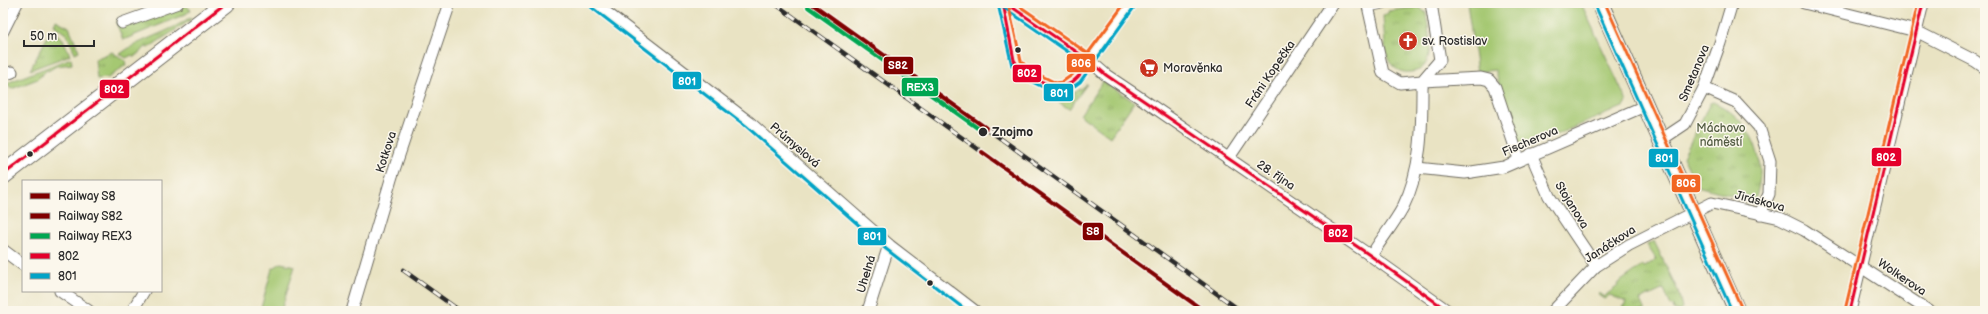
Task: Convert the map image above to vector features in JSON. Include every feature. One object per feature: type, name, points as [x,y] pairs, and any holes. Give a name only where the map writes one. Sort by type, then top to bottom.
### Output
[{"type":"main road","points":[[3,175],[226,3]]},
{"type":"main road","points":[[1600,3],[1647,105],[1737,311]]},
{"type":"street","points":[[3,31],[17,3]]},
{"type":"street","points":[[122,23],[178,3]]},
{"type":"street","name":"Kotkova","points":[[352,311],[392,176],[450,3]]},
{"type":"street","name":"Průmyslová","points":[[594,3],[749,122],[889,245],[975,311]]},
{"type":"street","name":"28. října","points":[[1006,3],[1090,61],[1106,75],[1371,256],[1448,311]]},
{"type":"street","points":[[1090,61],[1131,3]]},
{"type":"street","name":"Fráni Kopečka","points":[[1228,159],[1333,3]]},
{"type":"street","points":[[1383,3],[1365,4],[1383,73],[1400,83],[1481,78],[1489,80],[1495,87],[1519,159]]},
{"type":"street","points":[[1371,256],[1403,206],[1417,168],[1422,136],[1422,81],[1440,60],[1432,3]]},
{"type":"street","name":"Smetanova","points":[[1661,140],[1673,134],[1685,124],[1704,88],[1720,44],[1732,3]]},
{"type":"street","points":[[1804,3],[1916,31],[1985,68]]},
{"type":"street","points":[[1850,311],[1923,3]]},
{"type":"street","points":[[1704,88],[1736,102],[1759,127],[1770,161],[1769,194],[1760,214]]},
{"type":"street","name":"Fischerova","points":[[1417,168],[1465,173],[1504,167],[1519,159],[1647,105]]},
{"type":"street","name":"Stojanova","points":[[1531,154],[1549,196],[1596,266]]},
{"type":"street","name":"Jiráskova","points":[[1693,212],[1712,203],[1780,218],[1804,230],[1860,265]]},
{"type":"street","name":"Janáčkova","points":[[1553,311],[1596,266],[1629,245],[1693,212]]},
{"type":"street","name":"Uhelná","points":[[868,311],[889,245]]},
{"type":"street","points":[[3,250],[22,264]]},
{"type":"street","name":"Wolkerova","points":[[1860,265],[1929,311]]},
{"type":"street","points":[[61,292],[89,311]]},
{"type":"street","points":[[132,311],[143,292]]},
{"type":"green space","points":[[1467,3],[1581,3],[1627,102],[1625,106],[1524,148],[1518,145],[1495,70],[1477,72]]},
{"type":"green space","points":[[184,4],[191,10],[186,14],[123,40],[116,22]]},
{"type":"green space","points":[[1419,7],[1426,13],[1430,49],[1428,58],[1425,65],[1419,70],[1404,72],[1393,66],[1387,57],[1383,16],[1389,12],[1388,11]]},
{"type":"green space","points":[[191,17],[192,19],[148,48],[146,47],[134,57],[132,55],[126,58],[120,54],[128,48],[174,27]]},
{"type":"green space","points":[[56,20],[69,27],[79,51],[75,53],[67,35],[54,25]]},
{"type":"green space","points":[[51,30],[63,39],[70,55],[30,70]]},
{"type":"green space","points":[[112,52],[127,62],[125,63],[126,65],[108,78],[97,79],[95,59]]},
{"type":"green space","points":[[71,58],[72,64],[56,66],[48,71],[47,70],[38,79],[11,89],[7,83]]},
{"type":"green space","points":[[1103,81],[1134,102],[1110,137],[1080,115]]},
{"type":"green space","points":[[1087,84],[1069,109],[1049,96],[1049,93],[1064,96],[1074,93]]},
{"type":"green space","name":"Máchovo náměstí","points":[[1713,102],[1735,115],[1743,124],[1756,146],[1760,171],[1757,195],[1754,201],[1697,186],[1683,157],[1710,103]]},
{"type":"green space","points":[[1654,241],[1678,291],[1682,308],[1680,311],[1674,311],[1673,305],[1671,306],[1664,289],[1640,300],[1645,311],[1630,311],[1623,308],[1626,302],[1610,295],[1604,299],[1598,295],[1600,293],[1603,297],[1618,286],[1617,284],[1642,266],[1645,267],[1656,259],[1647,245]]},
{"type":"green space","points":[[281,263],[295,266],[281,311],[261,308],[272,269]]},
{"type":"railway","points":[[774,3],[982,152]]},
{"type":"railway","points":[[986,128],[1241,311]]},
{"type":"railway","points":[[403,270],[460,311]]},
{"type":"rail line","name":"S82","points":[[811,3],[986,128]]},
{"type":"rail line","name":"REX3","points":[[808,7],[983,132]]},
{"type":"rail line","name":"S8","points":[[982,152],[1204,311]]},
{"type":"transit line","name":"802","points":[[3,175],[226,3]]},
{"type":"transit line","name":"802","points":[[1003,3],[1014,60],[1017,65],[1030,75],[1046,83],[1061,86],[1067,85],[1077,78],[1090,61]]},
{"type":"transit line","name":"802","points":[[1006,3],[1090,61],[1106,75],[1371,256],[1448,311]]},
{"type":"transit line","name":"806","points":[[1008,3],[1021,61],[1030,70],[1056,83],[1062,82],[1072,75],[1125,3]]},
{"type":"transit line","name":"806","points":[[1015,3],[1093,57]]},
{"type":"transit line","name":"806","points":[[1605,3],[1742,309]]},
{"type":"transit line","name":"806","points":[[1845,310],[1918,3]]},
{"type":"transit line","name":"802","points":[[1850,311],[1923,3]]},
{"type":"transit line","name":"801","points":[[998,4],[1012,66],[1024,78],[1055,93],[1066,92],[1080,82],[1135,6]]},
{"type":"transit line","name":"801","points":[[1595,5],[1732,311]]},
{"type":"transit line","name":"801","points":[[591,7],[746,126],[886,249],[967,311]]},
{"type":"transit line","name":"801","points":[[1003,7],[1087,65]]},
{"type":"place","name":"sv. Rostislav","points":[[1408,41]]},
{"type":"place","name":"Moravěnka","points":[[1149,68]]},
{"type":"place","name":"Znojmo","points":[[983,132]]}]
